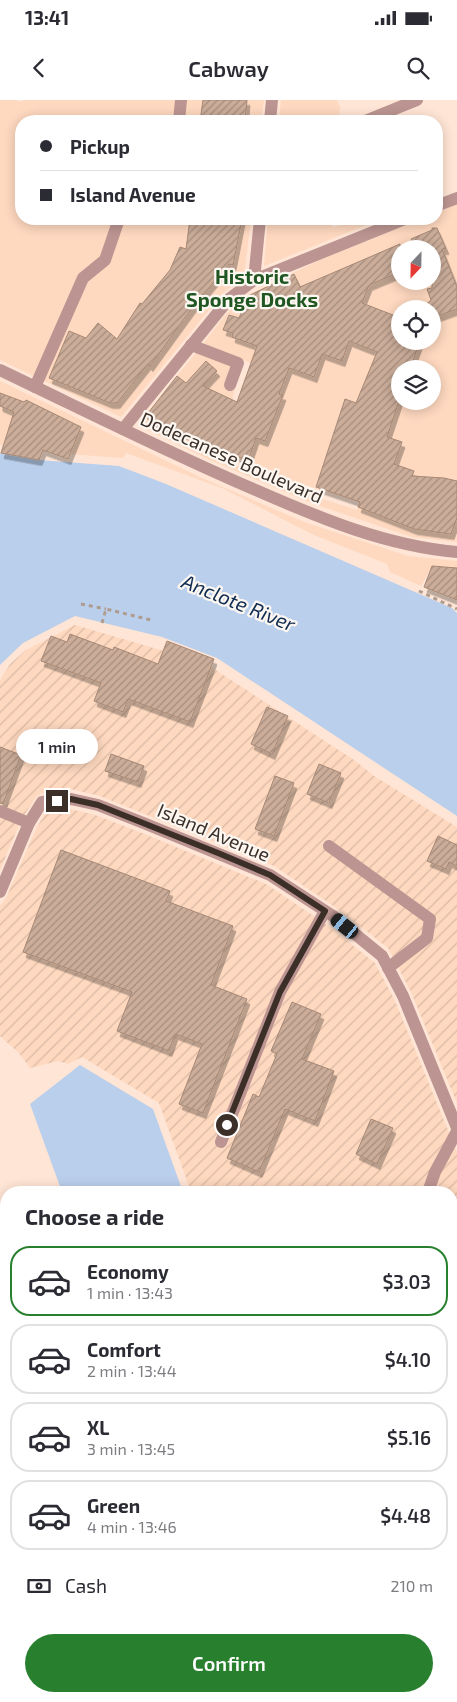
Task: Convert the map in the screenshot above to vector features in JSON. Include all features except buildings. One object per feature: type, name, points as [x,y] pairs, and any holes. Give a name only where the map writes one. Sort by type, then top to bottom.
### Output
[{"type":"street","points":[[180,115],[181,100]]},
{"type":"street","points":[[271,115],[272,100]]},
{"type":"street","points":[[380,115],[417,100]]},
{"type":"street","points":[[443,203],[457,198]]},
{"type":"street","points":[[35,387],[83,278],[105,260],[117,225]]},
{"type":"street","points":[[254,280],[259,225]]},
{"type":"street","points":[[123,429],[229,299],[254,280],[390,225]]},
{"type":"street","points":[[191,345],[238,364],[230,385]]},
{"type":"street","name":"Dodecanese Boulevard","points":[[0,370],[206,469],[316,516],[410,546],[457,552]]},
{"type":"street","name":"Island Avenue","points":[[0,892],[29,823],[42,802],[71,799],[98,805],[270,875],[325,911],[382,956],[403,996],[457,1129]]},
{"type":"street","points":[[0,810],[29,823]]},
{"type":"street","points":[[329,846],[430,919],[427,938],[388,968]]},
{"type":"street","points":[[220,1142],[280,992],[325,911]]},
{"type":"street","points":[[430,1186],[435,1172],[457,1129]]},
{"type":"path","points":[[419,591],[457,609]]},
{"type":"path","points":[[81,604],[151,620]]},
{"type":"path","points":[[102,623],[106,610]]},
{"type":"shaded area","points":[[0,100],[17,100],[18,102],[25,100],[264,100],[262,115],[15,115],[15,225],[250,225],[244,276],[223,293],[121,417],[0,360]]},
{"type":"shaded area","points":[[281,100],[337,100],[340,107],[339,115],[280,115]]},
{"type":"shaded area","points":[[457,204],[457,542],[412,537],[311,503],[210,460],[137,425],[199,349],[241,368],[232,400],[210,445],[213,456],[295,490],[357,510],[359,502],[298,483],[216,449],[239,403],[251,363],[203,344],[226,314],[246,296],[320,260],[406,225],[443,225],[443,210]]},
{"type":"shaded area","points":[[267,225],[332,225],[332,228],[341,225],[366,225],[264,266]]},
{"type":"shaded area","points":[[0,381],[202,478],[304,522],[408,556],[457,561],[457,572],[430,570],[421,586],[390,572],[387,564],[314,535],[222,488],[126,453],[123,458],[41,452],[0,445]]},
{"type":"shaded area","points":[[75,625],[205,663],[354,760],[374,776],[457,827],[457,1103],[411,992],[388,948],[338,909],[274,866],[100,796],[71,789],[42,793],[36,797],[21,820],[0,870],[0,680],[10,664],[26,650]]},
{"type":"shaded area","points":[[70,809],[95,815],[266,884],[327,925],[375,963],[395,1001],[457,1152],[457,1186],[189,1186],[159,1103],[82,1057],[68,1064],[58,1061],[30,1068],[19,1053],[0,1036],[0,906],[6,898],[37,827],[47,811]]},
{"type":"water","name":"Anclote River","points":[[0,453],[39,460],[119,466],[166,484],[452,608],[457,613],[457,816],[217,658],[162,637],[75,616],[23,643],[0,665]]},
{"type":"water","points":[[80,1065],[153,1109],[181,1186],[60,1186],[30,1104]]},
{"type":"district","name":"Historic Sponge Docks","points":[[252,288]]},
{"type":"route","points":[[57,801],[71,799],[98,805],[218,853],[270,875],[325,911],[280,992],[227,1125]]}]
